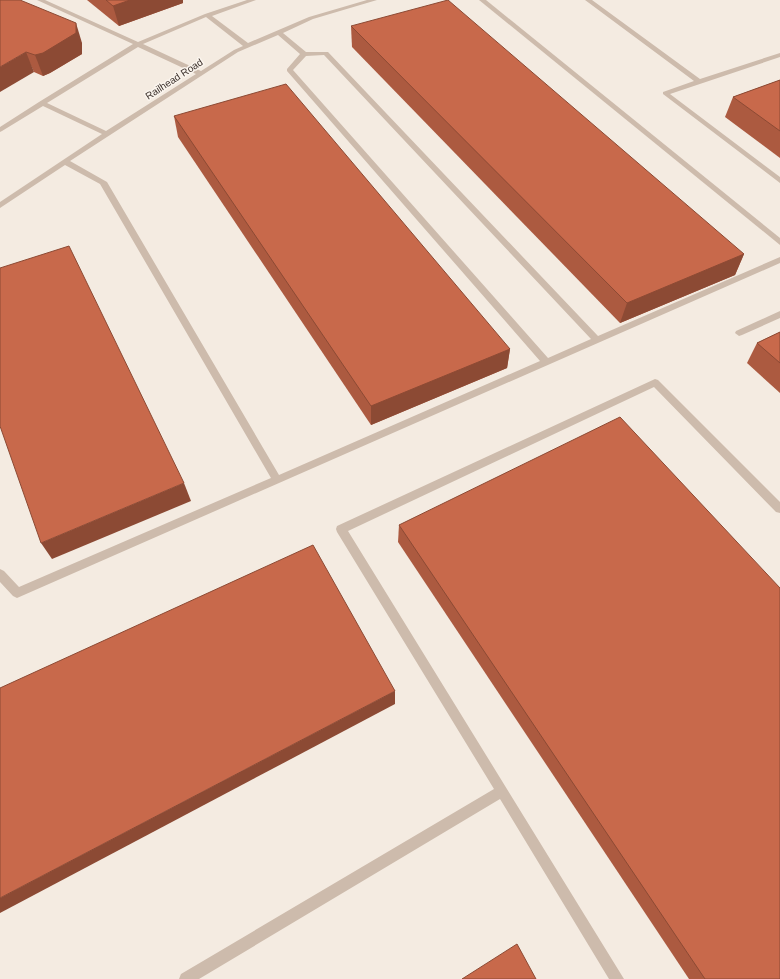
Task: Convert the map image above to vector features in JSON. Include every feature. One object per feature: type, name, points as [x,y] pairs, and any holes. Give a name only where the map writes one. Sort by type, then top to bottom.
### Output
[{"type":"street","points":[[40,0],[200,73]]},
{"type":"street","points":[[0,130],[41,103],[138,44],[207,15],[252,0]]},
{"type":"street","name":"Railhead Road","points":[[0,206],[107,134],[236,51],[311,18],[374,0]]},
{"type":"street","points":[[482,0],[780,242]]},
{"type":"street","points":[[588,0],[698,82]]},
{"type":"street","points":[[207,15],[247,46]]},
{"type":"street","points":[[278,32],[304,54],[326,53],[597,340]]},
{"type":"street","points":[[304,54],[289,70],[546,362]]},
{"type":"street","points":[[780,55],[665,93],[780,181]]},
{"type":"street","points":[[41,103],[107,134]]},
{"type":"street","points":[[66,162],[104,182],[276,480]]},
{"type":"street","points":[[0,574],[17,592],[780,260]]},
{"type":"street","points":[[738,333],[780,314]]},
{"type":"street","points":[[617,979],[341,529],[655,382],[780,509]]},
{"type":"street","points":[[186,979],[502,791]]},
{"type":"building","points":[[0,0],[20,0],[76,23],[76,33],[43,53],[35,55],[26,52],[0,67]]},
{"type":"building","points":[[106,0],[130,0],[113,6]]},
{"type":"building","points":[[448,0],[744,254],[627,303],[351,26]]},
{"type":"building","points":[[780,80],[780,131],[733,97]]},
{"type":"building","points":[[286,84],[510,349],[371,406],[174,116]]},
{"type":"building","points":[[69,246],[184,483],[41,543],[0,426],[0,268]]},
{"type":"building","points":[[780,332],[780,363],[757,343]]},
{"type":"building","points":[[620,417],[780,588],[780,979],[705,979],[399,525]]},
{"type":"building","points":[[313,545],[395,691],[0,898],[0,688]]},
{"type":"building","points":[[517,944],[536,979],[462,979]]}]
